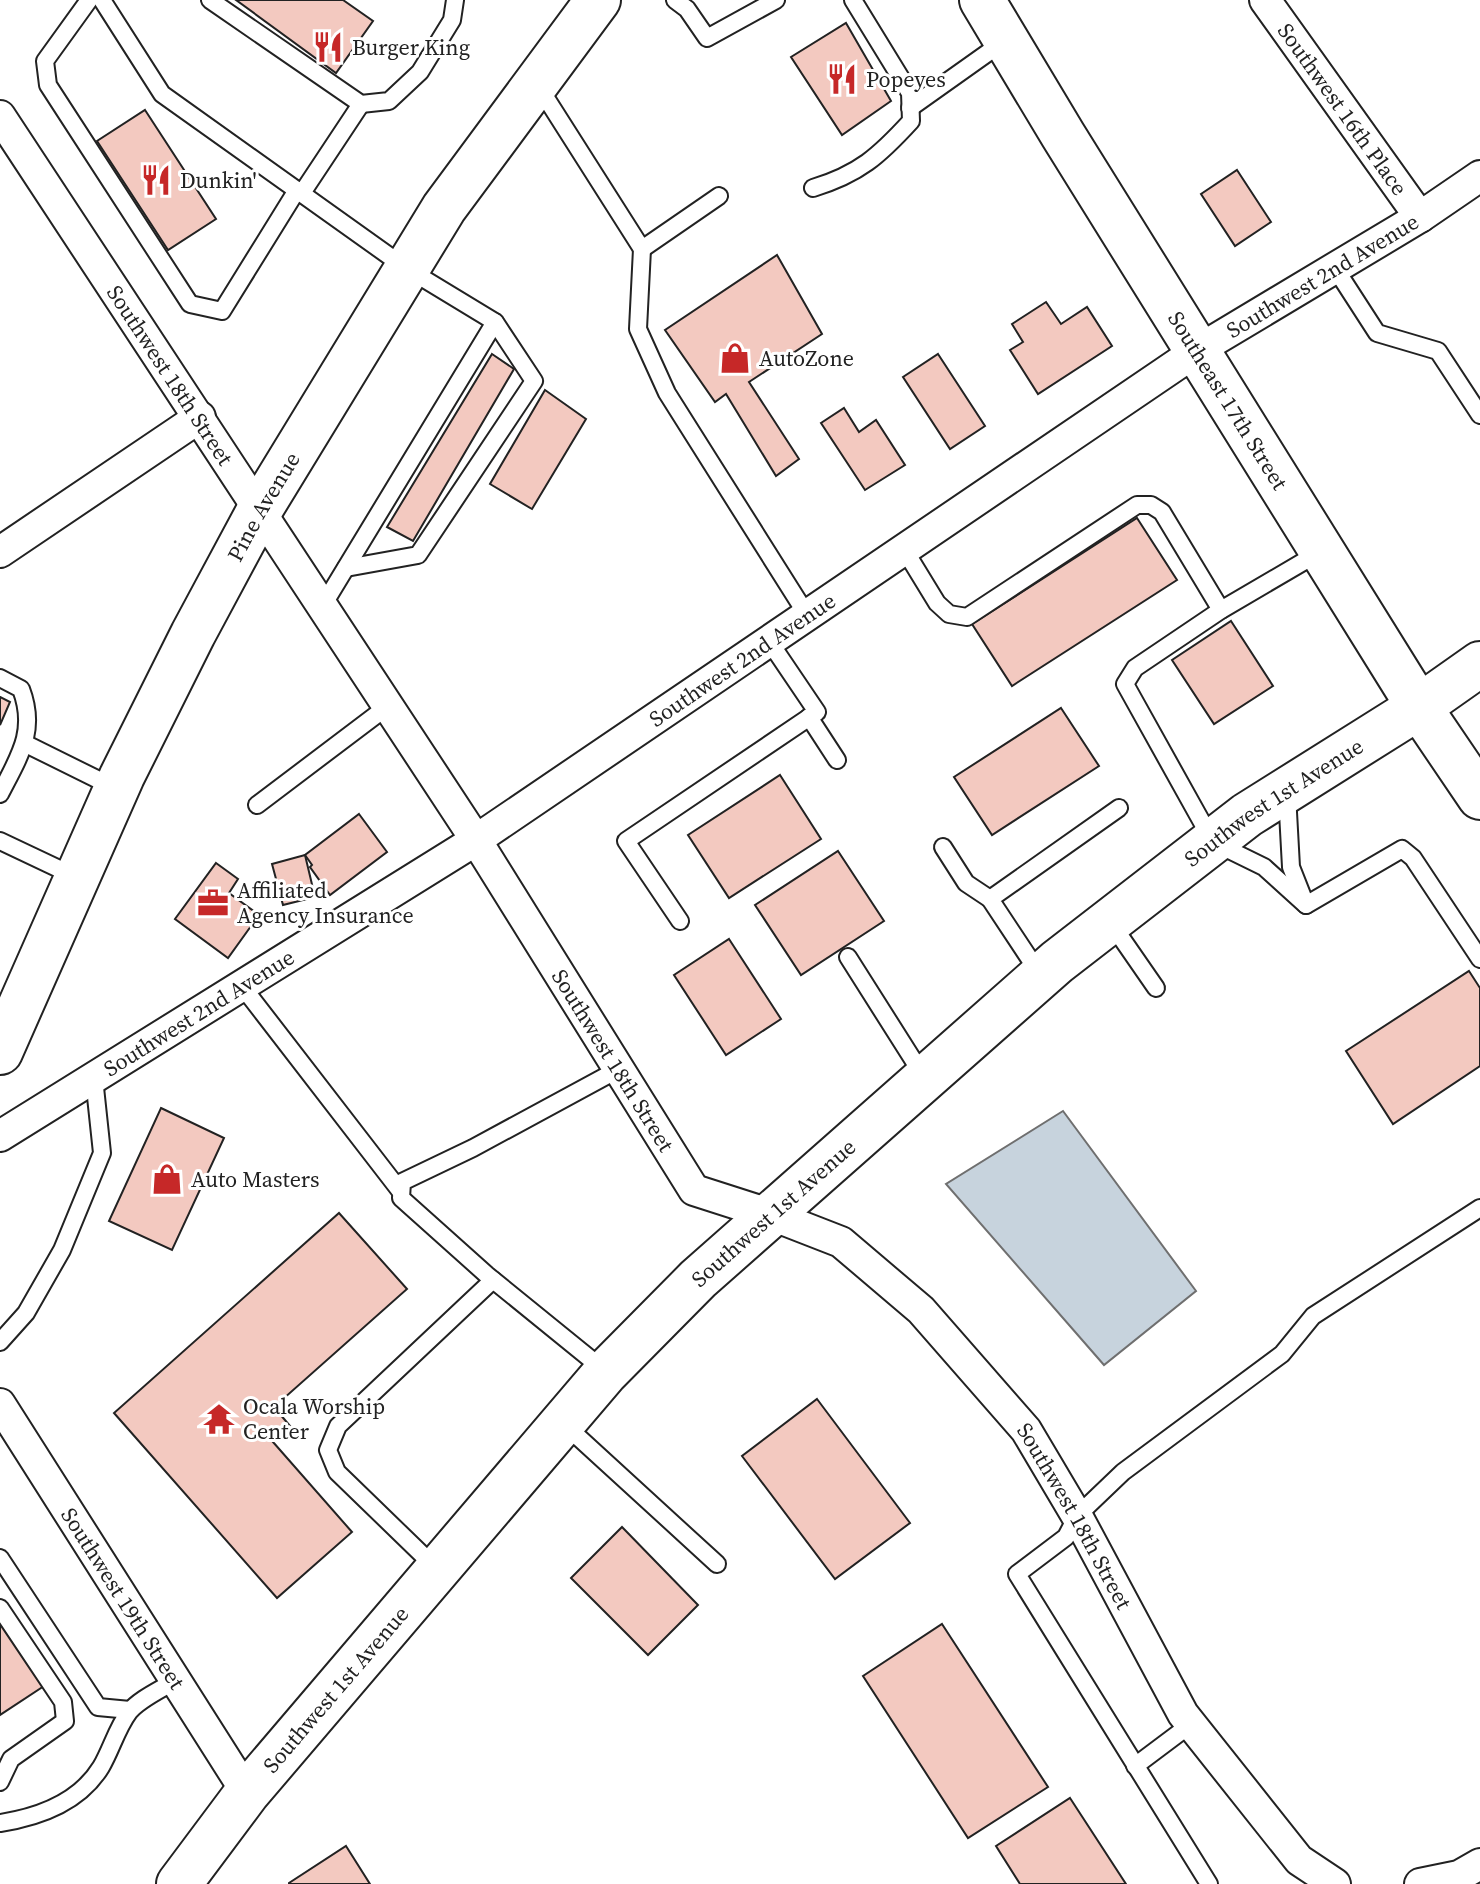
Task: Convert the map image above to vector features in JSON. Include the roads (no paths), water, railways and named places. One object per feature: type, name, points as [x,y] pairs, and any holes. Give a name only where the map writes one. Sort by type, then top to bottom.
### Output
[{"type":"main road","name":"Pine Avenue","points":[[0,1052],[116,788],[259,511],[444,208],[598,0]]},
{"type":"main road","name":"Southeast 17th Street","points":[[995,12],[1322,551],[1419,707],[1480,797]]},
{"type":"main road","name":"Southwest 1st Avenue","points":[[179,1884],[247,1793],[606,1372],[698,1279],[925,1077],[1110,920],[1247,815],[1419,707],[1480,664]]},
{"type":"street","name":"Southwest 16th Place","points":[[1265,0],[1420,217]]},
{"type":"street","name":"Southwest 18th Street","points":[[0,116],[476,840],[694,1190],[841,1242],[921,1310],[1026,1430],[1077,1516],[1183,1714],[1299,1860],[1335,1884]]},
{"type":"street","name":"Southwest 2nd Avenue","points":[[0,1136],[476,840],[1198,350],[1420,217],[1480,176]]},
{"type":"street","points":[[0,552],[200,417]]},
{"type":"street","name":"Southwest 19th Street","points":[[0,1404],[247,1793]]},
{"type":"street","points":[[1420,1884],[1459,1876],[1480,1864]]},
{"type":"lane","points":[[89,0],[45,61],[48,85],[190,304],[222,311],[299,192],[361,104]]},
{"type":"lane","points":[[102,0],[162,94],[406,268],[495,322],[534,381],[418,555],[346,568]]},
{"type":"lane","points":[[210,0],[361,104],[389,101],[420,72],[452,20],[455,0]]},
{"type":"lane","points":[[675,0],[687,9],[707,38],[776,0]]},
{"type":"lane","points":[[813,188],[846,178],[887,148],[911,121],[910,93],[853,0]]},
{"type":"lane","points":[[910,108],[995,12]]},
{"type":"lane","points":[[536,82],[642,249],[638,329],[667,393],[807,615]]},
{"type":"lane","points":[[642,249],[719,196]]},
{"type":"lane","points":[[1335,268],[1377,333],[1438,351],[1480,415]]},
{"type":"lane","points":[[322,607],[495,322]]},
{"type":"lane","points":[[904,549],[937,603],[949,614],[967,617],[1137,505],[1151,505],[1162,512],[1221,610]]},
{"type":"lane","points":[[1306,905],[1264,867],[1213,842],[1125,684],[1135,668],[1221,610],[1322,551]]},
{"type":"lane","points":[[680,921],[626,841],[817,712],[769,641]]},
{"type":"lane","points":[[0,678],[21,689],[28,706],[26,744],[0,794]]},
{"type":"lane","points":[[257,805],[388,706]]},
{"type":"lane","points":[[809,717],[837,760]]},
{"type":"lane","points":[[26,744],[116,788]]},
{"type":"lane","points":[[1287,790],[1291,867],[1306,905]]},
{"type":"lane","points":[[990,899],[1119,808]]},
{"type":"lane","points":[[0,841],[77,877]]},
{"type":"lane","points":[[943,847],[966,883],[990,899],[1041,976]]},
{"type":"lane","points":[[1306,905],[1402,849],[1413,858],[1480,959]]},
{"type":"lane","points":[[1110,920],[1156,988]]},
{"type":"lane","points":[[848,957],[925,1077]]},
{"type":"lane","points":[[242,986],[401,1192]]},
{"type":"lane","points":[[606,1372],[493,1280],[401,1198],[401,1192],[402,1182],[473,1148],[619,1069]]},
{"type":"lane","points":[[0,1342],[26,1313],[62,1250],[102,1153],[94,1078]]},
{"type":"lane","points":[[1209,1884],[1017,1574],[1066,1537],[1077,1516],[1123,1472],[1282,1354],[1313,1316],[1480,1208]]},
{"type":"lane","points":[[438,1570],[337,1472],[328,1450],[338,1426],[493,1280]]},
{"type":"lane","points":[[563,1423],[717,1564]]},
{"type":"lane","points":[[0,1558],[98,1707],[130,1710]]},
{"type":"lane","points":[[0,1608],[63,1702],[65,1721],[11,1759],[0,1782]]},
{"type":"lane","points":[[0,1823],[55,1808],[87,1786],[100,1768],[130,1710],[176,1680]]},
{"type":"lane","points":[[1135,1766],[1191,1724]]},
{"type":"place","name":"Burger King","points":[[328,47]]},
{"type":"place","name":"Popeyes","points":[[842,79]]},
{"type":"place","name":"Dunkin'","points":[[156,180]]},
{"type":"place","name":"AutoZone","points":[[735,358]]},
{"type":"place","name":"Affiliated Agency Insurance","points":[[213,903]]},
{"type":"place","name":"Auto Masters","points":[[167,1179]]},
{"type":"place","name":"Ocala Worship Center","points":[[219,1419]]}]
